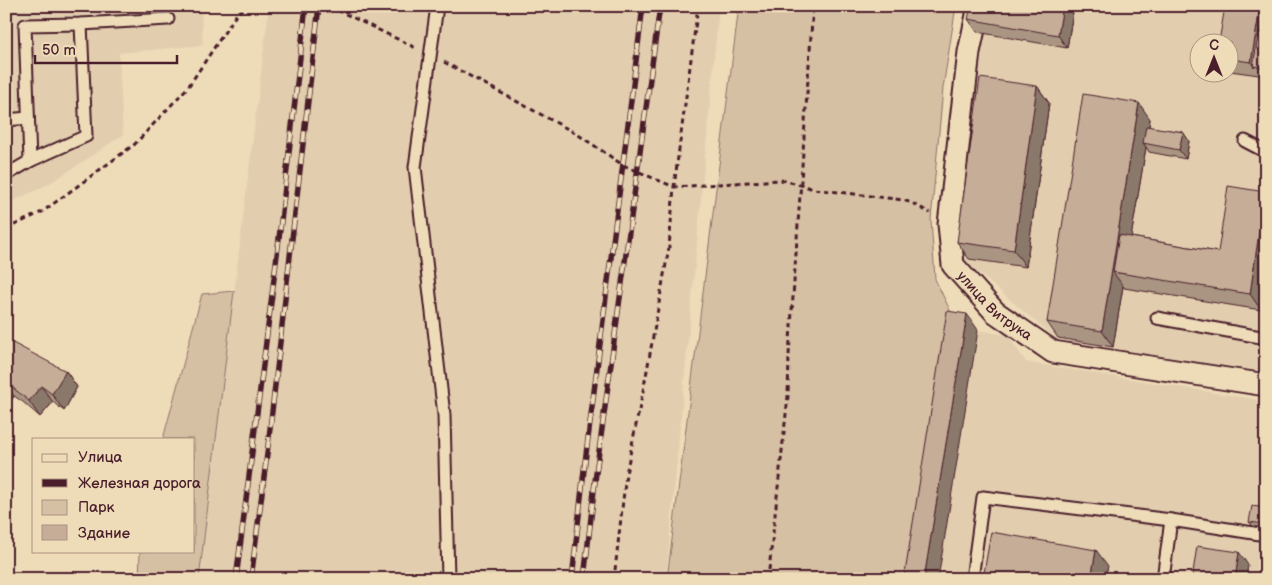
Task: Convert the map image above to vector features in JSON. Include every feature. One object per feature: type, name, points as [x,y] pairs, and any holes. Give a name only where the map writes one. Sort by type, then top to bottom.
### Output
[{"type":"street","name":"улица Витрука","points":[[979,6],[969,52],[949,224],[953,265],[995,312],[1053,352],[1266,385]]},
{"type":"lane","points":[[438,6],[415,167],[444,415],[448,579]]},
{"type":"lane","points":[[30,161],[25,25],[168,19]]},
{"type":"lane","points":[[6,175],[30,161],[86,136],[81,24]]},
{"type":"lane","points":[[6,120],[28,118]]},
{"type":"lane","points":[[1245,141],[1266,152]]},
{"type":"lane","points":[[1157,318],[1266,338]]},
{"type":"lane","points":[[972,579],[983,497],[1171,520],[1266,536]]},
{"type":"lane","points":[[1163,579],[1171,520]]},
{"type":"path","points":[[6,229],[42,212],[135,144],[188,87],[238,12],[249,6]]},
{"type":"path","points":[[329,6],[430,55],[577,134],[623,165],[674,188],[780,180],[814,189],[903,200],[912,203],[949,224]]},
{"type":"path","points":[[614,579],[626,474],[669,247],[674,188],[698,6]]},
{"type":"path","points":[[768,579],[788,396],[813,6]]},
{"type":"shaded area","points":[[6,6],[201,6],[203,45],[119,53],[123,135],[49,184],[6,205]]},
{"type":"shaded area","points":[[269,6],[719,6],[666,579],[199,579]]},
{"type":"shaded area","points":[[982,6],[1266,6],[1266,372],[1062,344],[961,258],[977,32]]},
{"type":"shaded area","points":[[958,327],[1008,335],[1026,362],[1266,401],[1266,539],[1261,579],[918,579]]},
{"type":"green space","points":[[739,6],[956,6],[943,88],[931,220],[935,279],[958,327],[918,579],[667,579]]},
{"type":"green space","points":[[234,291],[199,579],[139,579],[140,552],[195,552],[195,438],[163,438],[202,294]]},
{"type":"building","points":[[971,6],[1063,6],[1058,35],[968,19]]},
{"type":"building","points":[[1225,6],[1260,8],[1251,62],[1240,60],[1240,32],[1221,32]]},
{"type":"building","points":[[1259,32],[1266,34],[1266,68],[1253,66]]},
{"type":"building","points":[[980,78],[1037,86],[1014,250],[957,242]]},
{"type":"building","points":[[1083,94],[1139,103],[1102,331],[1047,322]]},
{"type":"building","points":[[1146,126],[1183,132],[1179,150],[1143,143]]},
{"type":"building","points":[[1228,186],[1265,192],[1250,294],[1113,272],[1119,235],[1218,252]]},
{"type":"building","points":[[947,311],[967,314],[924,579],[904,579]]},
{"type":"building","points":[[9,341],[66,371],[52,394],[41,386],[29,401],[6,382],[6,344]]},
{"type":"building","points":[[1252,506],[1266,508],[1264,524],[1249,522]]},
{"type":"building","points":[[991,532],[1096,550],[1091,579],[983,579]]},
{"type":"building","points":[[1197,546],[1239,552],[1235,579],[1192,579]]},
{"type":"railway","points":[[236,579],[306,6]]},
{"type":"railway","points":[[251,579],[319,6]]},
{"type":"railway","points":[[572,579],[643,6]]},
{"type":"railway","points":[[584,579],[596,473],[660,6]]}]
